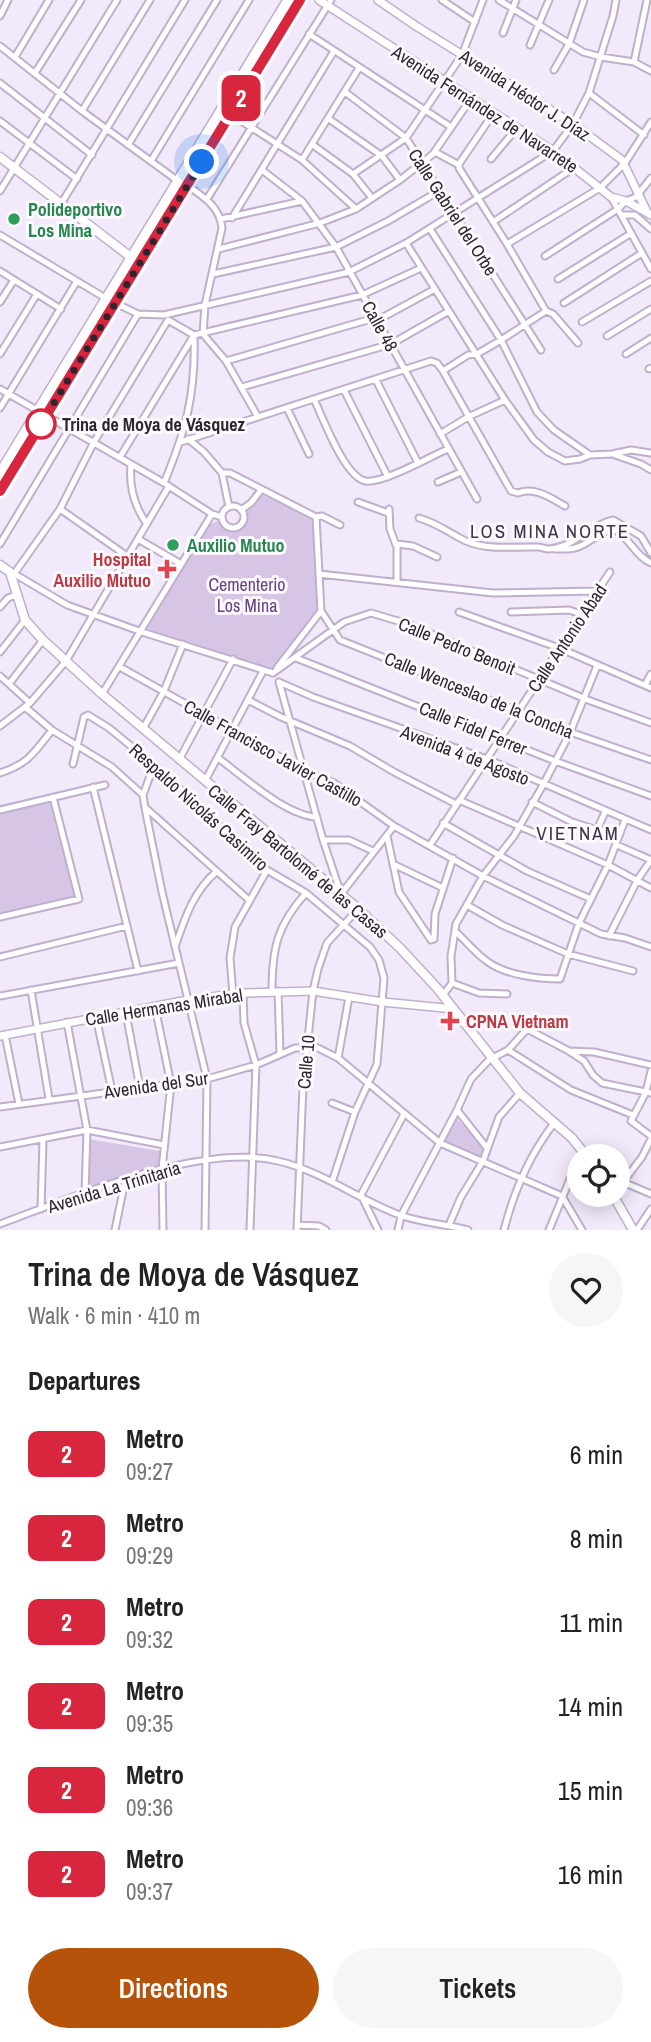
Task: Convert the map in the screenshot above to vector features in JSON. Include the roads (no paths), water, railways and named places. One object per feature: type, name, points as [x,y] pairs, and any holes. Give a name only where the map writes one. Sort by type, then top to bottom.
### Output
[{"type":"main road","points":[[0,493],[48,415],[112,301],[132,258],[288,0]]},
{"type":"main road","points":[[0,473],[38,410],[188,186],[300,0]]},
{"type":"main road","points":[[0,157],[132,258]]},
{"type":"main road","points":[[0,565],[12,573]]},
{"type":"main road","name":"Calle Fray Bartolomé de las Casas","points":[[12,573],[25,621],[43,640],[102,694],[341,894],[400,948],[454,1009],[520,1093],[577,1144]]},
{"type":"main road","points":[[621,1207],[635,1230]]},
{"type":"street","points":[[0,16],[8,0]]},
{"type":"street","points":[[15,57],[49,0]]},
{"type":"street","points":[[35,73],[81,0]]},
{"type":"street","points":[[0,191],[117,0]]},
{"type":"street","points":[[82,111],[150,0]]},
{"type":"street","points":[[61,204],[185,0]]},
{"type":"street","points":[[128,145],[217,0]]},
{"type":"street","name":"Avenida Fernández de Navarrete","points":[[319,0],[329,3],[470,100],[553,152],[611,197],[626,201],[649,214]]},
{"type":"street","name":"Avenida Héctor J. Díaz","points":[[378,0],[573,124],[625,163],[649,214]]},
{"type":"street","points":[[442,0],[475,22]]},
{"type":"street","points":[[353,174],[406,138],[462,55],[483,0]]},
{"type":"street","points":[[499,0],[583,52],[635,62],[651,71]]},
{"type":"street","points":[[503,33],[516,0]]},
{"type":"street","points":[[530,45],[549,0]]},
{"type":"street","points":[[554,70],[569,44],[584,0]]},
{"type":"street","points":[[341,894],[323,840],[283,690],[273,673],[66,605],[12,573],[60,509],[94,442],[166,318],[205,305],[349,272],[430,229],[553,152],[573,124],[589,93],[616,0]]},
{"type":"street","points":[[635,62],[647,0]]},
{"type":"street","points":[[151,161],[246,1]]},
{"type":"street","points":[[208,200],[329,3]]},
{"type":"street","points":[[309,34],[424,112],[451,127]]},
{"type":"street","points":[[0,46],[82,111],[178,181]]},
{"type":"street","points":[[232,218],[334,51]]},
{"type":"street","points":[[302,160],[359,68]]},
{"type":"street","points":[[0,83],[92,155]]},
{"type":"street","name":"Calle Gabriel del Orbe","points":[[345,92],[406,138],[541,350]]},
{"type":"street","points":[[589,93],[644,135]]},
{"type":"street","points":[[219,248],[320,223],[356,209],[400,180],[435,152],[470,100]]},
{"type":"street","points":[[459,165],[493,114]]},
{"type":"street","points":[[232,115],[302,160],[356,209]]},
{"type":"street","points":[[329,119],[382,156],[400,180]]},
{"type":"street","points":[[0,121],[77,179]]},
{"type":"street","points":[[507,244],[600,188],[625,163],[651,122]]},
{"type":"street","points":[[491,159],[516,129]]},
{"type":"street","points":[[313,145],[353,174],[372,198]]},
{"type":"street","points":[[435,152],[459,165],[546,312],[553,314],[578,343]]},
{"type":"street","points":[[493,222],[575,167]]},
{"type":"street","name":"Calle 48","points":[[262,170],[302,201],[336,247],[477,499]]},
{"type":"street","points":[[545,256],[620,212],[626,201],[633,200],[651,178]]},
{"type":"street","points":[[188,186],[208,200],[221,219],[219,248],[205,305],[203,334],[226,361],[258,418]]},
{"type":"street","points":[[213,274],[336,247],[439,191]]},
{"type":"street","points":[[611,197],[651,269]]},
{"type":"street","points":[[221,219],[302,201]]},
{"type":"street","points":[[620,212],[635,215],[651,229]]},
{"type":"street","points":[[430,229],[502,340],[537,412],[554,430],[590,455]]},
{"type":"street","points":[[558,279],[630,234]]},
{"type":"street","points":[[0,235],[112,301],[138,314],[166,318],[194,335],[362,295],[421,268]]},
{"type":"street","points":[[406,243],[505,400],[534,440],[552,455],[565,461],[590,455],[638,450],[651,453]]},
{"type":"street","points":[[564,303],[642,253]]},
{"type":"street","points":[[0,271],[61,309]]},
{"type":"street","points":[[0,302],[14,279]]},
{"type":"street","points":[[0,408],[77,281]]},
{"type":"street","points":[[582,322],[651,281]]},
{"type":"street","points":[[226,361],[370,319],[376,321],[435,289]]},
{"type":"street","points":[[0,354],[37,294]]},
{"type":"street","points":[[607,336],[651,309]]},
{"type":"street","points":[[242,387],[391,344],[449,311]]},
{"type":"street","points":[[443,371],[468,355],[477,354],[502,340],[546,312]]},
{"type":"street","points":[[0,544],[138,314]]},
{"type":"street","points":[[0,726],[27,705],[66,661],[147,524],[184,440],[194,385],[194,335]]},
{"type":"street","points":[[120,457],[194,335]]},
{"type":"street","points":[[626,354],[651,338]]},
{"type":"street","points":[[184,440],[434,361],[443,371],[511,491],[518,493],[527,490],[547,496],[565,506]]},
{"type":"street","points":[[376,380],[418,463]]},
{"type":"street","points":[[0,389],[166,484],[212,514],[222,517],[226,526],[237,528],[244,520],[241,510],[229,507]]},
{"type":"street","points":[[344,390],[388,477]]},
{"type":"street","points":[[314,399],[347,467],[355,477],[366,482],[388,477],[448,449]]},
{"type":"street","points":[[440,434],[505,400]]},
{"type":"street","points":[[287,408],[309,454]]},
{"type":"street","points":[[184,440],[204,452],[222,473],[229,507],[222,517]]},
{"type":"street","points":[[612,454],[633,460],[651,470]]},
{"type":"street","points":[[131,464],[130,489],[147,524]]},
{"type":"street","points":[[222,473],[230,472],[316,517],[322,516],[340,525]]},
{"type":"street","points":[[438,482],[461,472]]},
{"type":"street","points":[[241,510],[251,503],[261,490]]},
{"type":"street","points":[[358,502],[388,511],[390,529],[396,545],[397,583]]},
{"type":"street","points":[[60,509],[127,556]]},
{"type":"street","points":[[102,694],[212,514]]},
{"type":"street","points":[[273,673],[321,611],[316,517]]},
{"type":"street","points":[[419,519],[437,523],[469,542],[496,549],[580,547],[600,533],[614,529],[631,541],[642,558],[651,563]]},
{"type":"street","points":[[548,549],[575,541],[605,522],[613,520],[641,536],[651,553]]},
{"type":"street","points":[[138,539],[181,564]]},
{"type":"street","points":[[396,545],[413,547],[437,557]]},
{"type":"street","name":"Calle Antonio Abad","points":[[430,845],[610,572]]},
{"type":"street","points":[[319,574],[493,593],[597,592]]},
{"type":"street","points":[[0,607],[8,598],[16,595]]},
{"type":"street","points":[[511,612],[569,610],[581,614]]},
{"type":"street","name":"Calle Wenceslao de la Concha","points":[[321,611],[340,640],[570,732],[651,760]]},
{"type":"street","points":[[459,612],[559,648],[648,687],[651,674]]},
{"type":"street","name":"Calle Pedro Benoit","points":[[273,673],[334,629],[362,614],[376,614],[408,624],[539,680],[651,723]]},
{"type":"street","points":[[0,652],[25,621]]},
{"type":"street","points":[[9,684],[43,640]]},
{"type":"street","points":[[143,729],[164,691],[183,645]]},
{"type":"street","name":"Calle Fidel Ferrer","points":[[296,658],[555,761],[651,796]]},
{"type":"street","points":[[179,760],[233,659]]},
{"type":"street","points":[[443,996],[452,983],[451,956],[456,924],[483,876],[500,856],[543,785],[570,732],[597,666]]},
{"type":"street","name":"Calle Francisco Javier Castillo","points":[[120,667],[305,771],[349,792],[394,826],[483,876],[609,936],[625,937],[651,947]]},
{"type":"street","points":[[205,781],[263,671]]},
{"type":"street","points":[[0,676],[52,730],[112,767],[143,795]]},
{"type":"street","name":"Avenida 4 de Agosto","points":[[279,682],[486,760],[651,830]]},
{"type":"street","points":[[247,700],[351,746],[394,772],[458,802],[608,865],[651,888]]},
{"type":"street","name":"Respaldo Nicolás Casimiro","points":[[76,746],[84,717],[88,715],[109,728],[154,765],[267,870],[306,893],[370,947],[379,960],[384,978],[377,1064],[355,1112],[332,1182]]},
{"type":"street","points":[[0,773],[19,767],[30,759],[52,730]]},
{"type":"street","points":[[73,764],[76,746]]},
{"type":"street","points":[[218,758],[288,808],[309,817],[317,817]]},
{"type":"street","points":[[154,765],[143,795],[145,807],[207,1079],[205,1230]]},
{"type":"street","points":[[0,810],[105,785]]},
{"type":"street","points":[[93,788],[138,971]]},
{"type":"street","points":[[0,917],[79,899],[53,797]]},
{"type":"street","points":[[532,802],[572,822],[597,830],[605,812]]},
{"type":"street","points":[[145,807],[249,900]]},
{"type":"street","points":[[455,931],[488,962],[502,969],[529,976],[560,979],[579,923],[617,845],[625,820]]},
{"type":"street","points":[[443,823],[500,856],[591,899]]},
{"type":"street","points":[[341,894],[394,826]]},
{"type":"street","points":[[387,836],[395,865],[396,881],[404,901],[431,940],[434,939],[435,914],[453,858]]},
{"type":"street","points":[[323,840],[349,840],[373,851]]},
{"type":"street","points":[[609,936],[638,879],[651,860],[617,845]]},
{"type":"street","points":[[395,865],[443,888]]},
{"type":"street","points":[[233,995],[231,945],[235,927],[267,870]]},
{"type":"street","points":[[175,947],[193,899],[202,885],[216,872]]},
{"type":"street","points":[[280,1053],[272,971],[276,938],[294,906],[306,893]]},
{"type":"street","points":[[467,905],[502,925],[568,954],[633,971]]},
{"type":"street","name":"Calle 10","points":[[297,1227],[307,1045],[313,991],[327,943],[358,909]]},
{"type":"street","points":[[0,957],[127,926]]},
{"type":"street","points":[[0,996],[180,963]]},
{"type":"street","points":[[452,983],[479,993],[507,994]]},
{"type":"street","points":[[31,990],[49,1099]]},
{"type":"street","name":"Calle Hermanas Mirabal","points":[[3,1035],[188,1000],[275,991],[313,991],[454,1009]]},
{"type":"street","points":[[243,993],[245,1027],[256,1065],[250,1230]]},
{"type":"street","points":[[338,1058],[349,997]]},
{"type":"street","points":[[155,1007],[171,1084],[162,1169],[163,1230]]},
{"type":"street","points":[[126,1013],[141,1088]]},
{"type":"street","points":[[96,1017],[112,1091]]},
{"type":"street","points":[[67,1022],[87,1130],[85,1193]]},
{"type":"street","points":[[398,1230],[401,1216],[471,1079],[494,1058],[508,1050],[527,1029],[584,1061],[602,1083],[649,1092]]},
{"type":"street","points":[[3,1035],[19,1104]]},
{"type":"street","points":[[307,1045],[323,1048],[338,1058],[440,1143],[562,1196],[582,1230]]},
{"type":"street","name":"Avenida del Sur","points":[[0,1107],[207,1079],[256,1065],[280,1053],[307,1045]]},
{"type":"street","points":[[508,1050],[571,1090],[634,1115]]},
{"type":"street","points":[[569,1051],[593,1052],[651,1065]]},
{"type":"street","points":[[630,1170],[642,1157],[651,1137],[631,1121],[649,1092],[651,1071]]},
{"type":"street","points":[[449,1225],[482,1160],[500,1115],[520,1093]]},
{"type":"street","points":[[332,1103],[355,1112]]},
{"type":"street","points":[[457,1110],[487,1148]]},
{"type":"street","points":[[378,1230],[361,1195],[404,1114]]},
{"type":"street","points":[[503,1230],[537,1144],[555,1122]]},
{"type":"street","points":[[0,1147],[87,1130],[164,1145]]},
{"type":"street","points":[[41,1209],[43,1140]]},
{"type":"street","name":"Avenida La Trinitaria","points":[[0,1224],[162,1169],[206,1161],[253,1157],[301,1168],[401,1216],[468,1230]]},
{"type":"street","points":[[115,1230],[125,1181]]},
{"type":"street","points":[[549,1230],[567,1185]]},
{"type":"street","points":[[630,1185],[651,1194]]},
{"type":"street","points":[[635,1230],[651,1209]]},
{"type":"street","points":[[297,1227],[319,1226],[326,1230]]},
{"type":"metro line","name":"2","points":[[0,491],[300,0]]},
{"type":"place","name":"Polideportivo Los Mina","points":[[14,219]]},
{"type":"place","name":"Trina de Moya de Vásquez","points":[[41,424]]},
{"type":"place","name":"Auxilio Mutuo","points":[[173,545]]},
{"type":"place","name":"Hospital Auxilio Mutuo","points":[[167,569]]},
{"type":"place","name":"CPNA Vietnam","points":[[450,1021]]},
{"type":"district","name":"LOS MINA NORTE","points":[[550,531]]},
{"type":"district","name":"VIETNAM","points":[[578,833]]},
{"type":"park label","name":"Cementerio Los Mina","points":[[247,594]]}]
